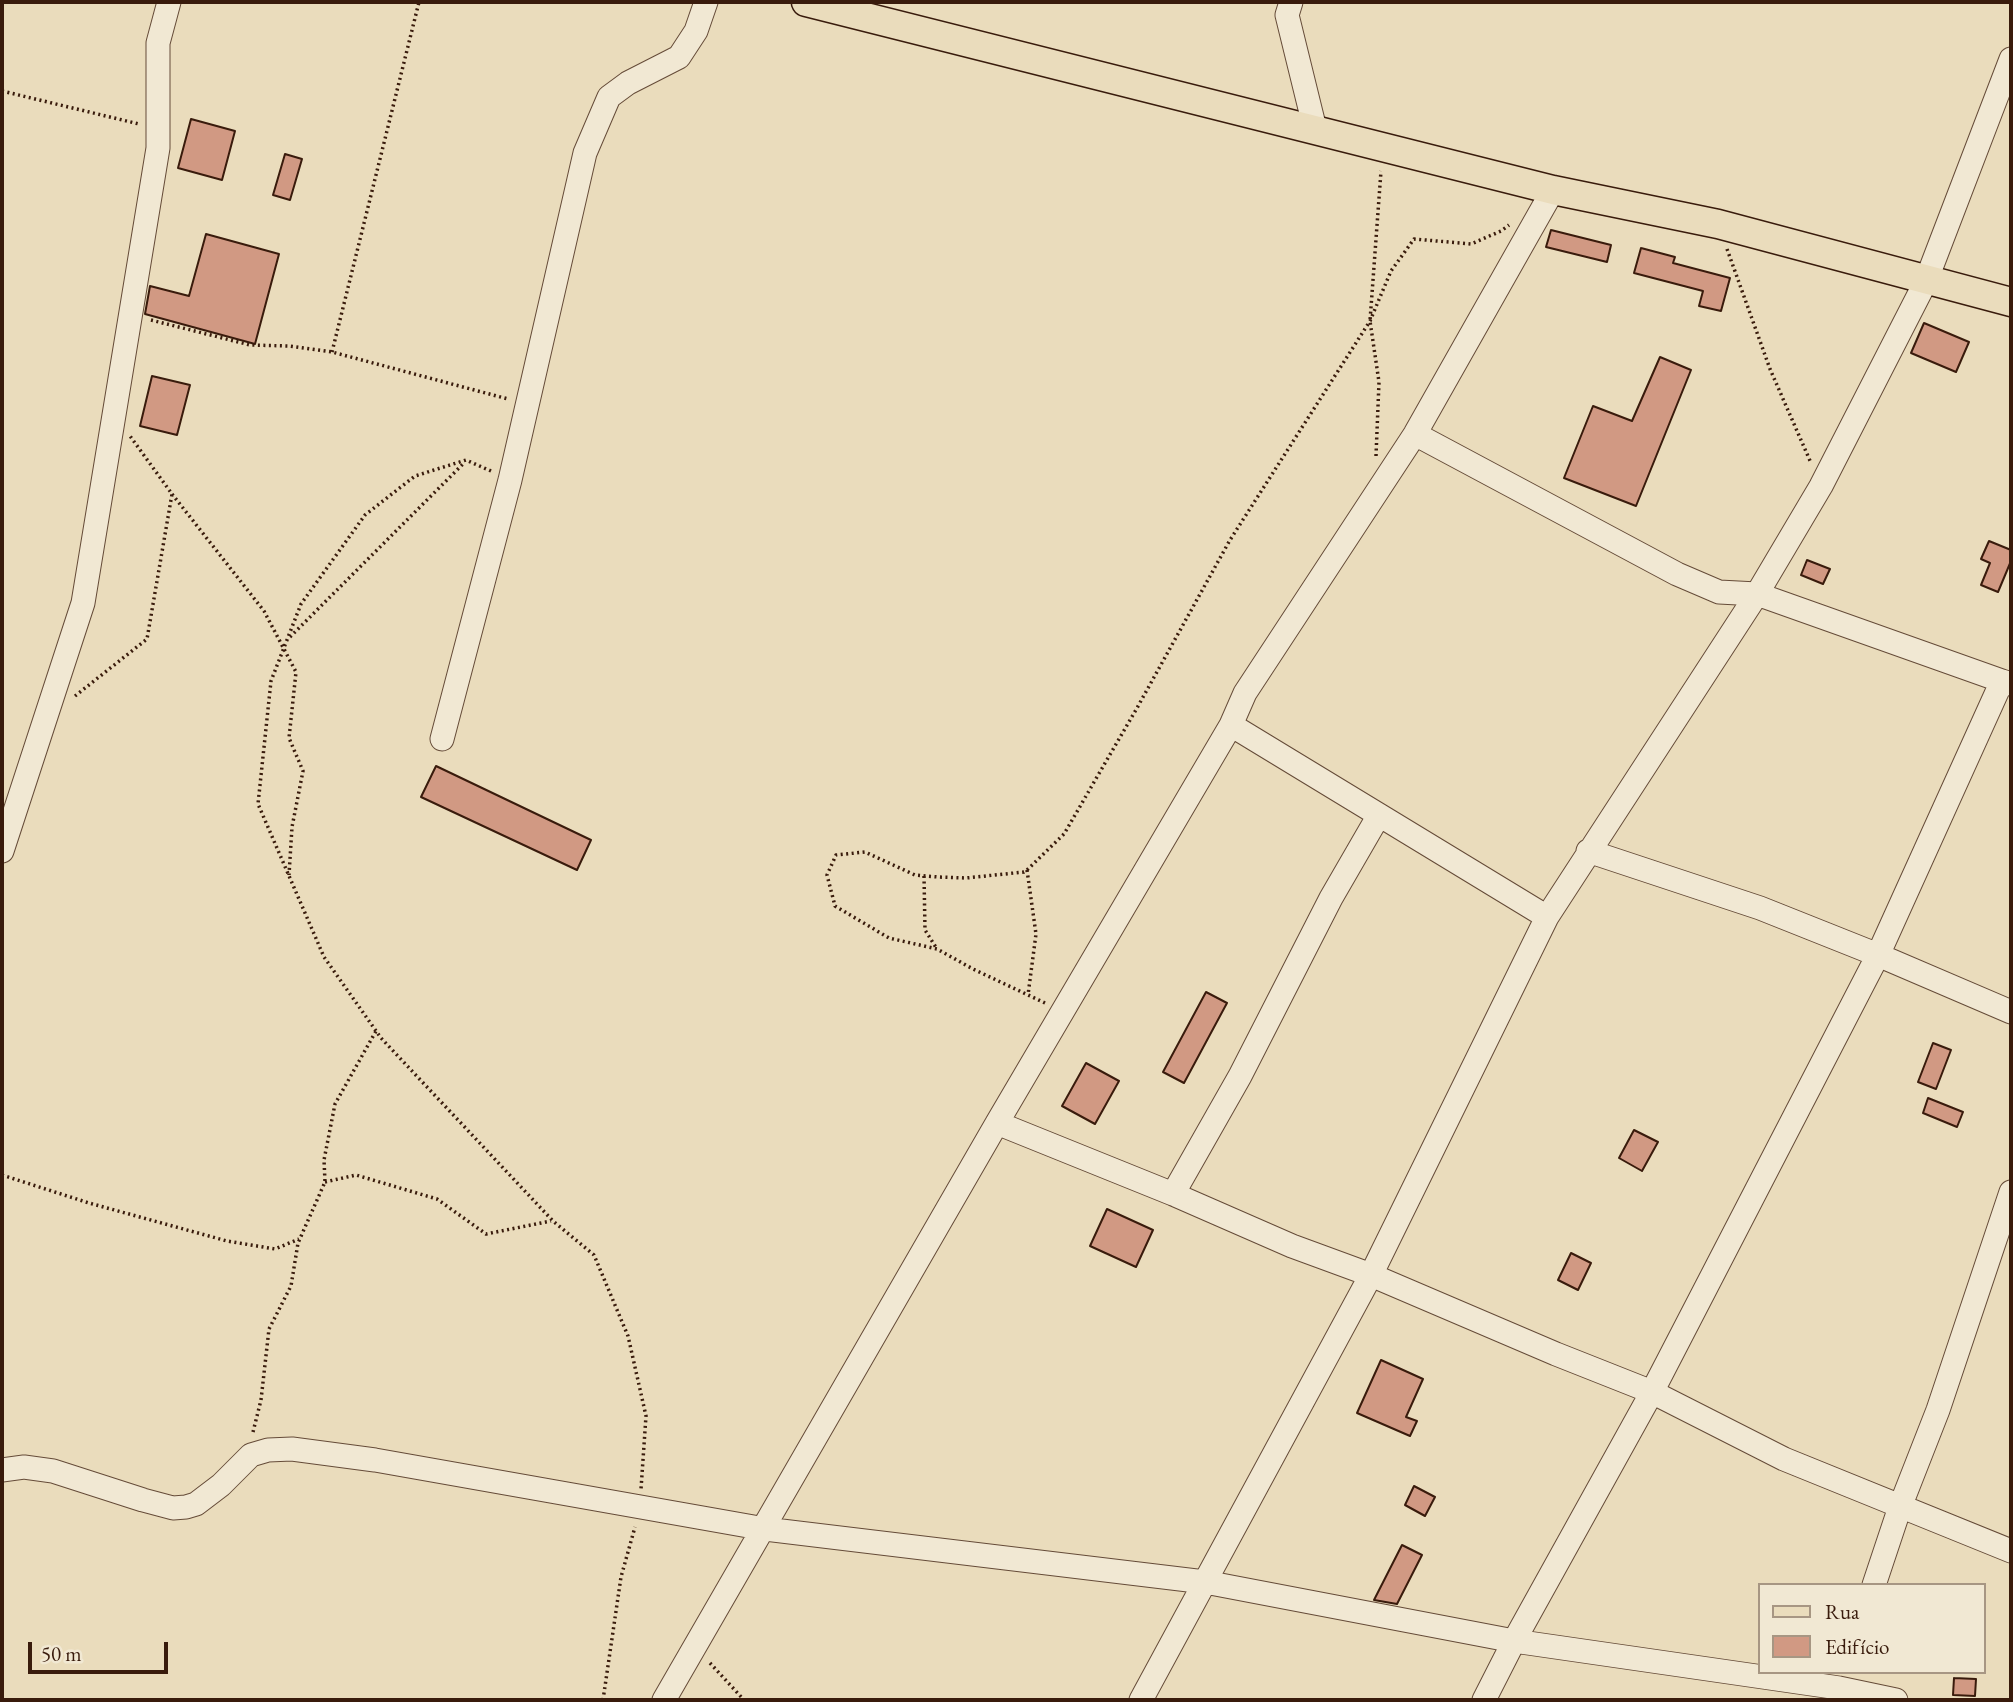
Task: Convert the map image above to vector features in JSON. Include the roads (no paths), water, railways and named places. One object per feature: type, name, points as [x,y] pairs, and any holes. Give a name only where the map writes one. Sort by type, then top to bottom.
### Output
[{"type":"main road","points":[[806,2],[1553,190],[1718,224],[2011,302]]},
{"type":"street","points":[[2,851],[83,603],[158,148],[158,43],[169,2]]},
{"type":"street","points":[[442,739],[510,480],[585,153],[609,97],[628,83],[679,57],[696,31],[706,2]]},
{"type":"street","points":[[1291,2],[1287,15],[1315,129]]},
{"type":"street","points":[[1141,1700],[1371,1275],[1547,917],[1756,594],[1821,486],[1926,281],[2011,58]]},
{"type":"street","points":[[664,1700],[997,1123],[1231,725],[1245,693],[1415,434],[1553,190]]},
{"type":"street","points":[[1415,434],[1677,574],[1719,593],[1756,594],[2007,682],[1878,955],[1652,1392],[1484,1700]]},
{"type":"street","points":[[1231,725],[1547,917]]},
{"type":"street","points":[[1173,1194],[1227,1100],[1331,898],[1379,815]]},
{"type":"street","points":[[1588,851],[1760,908],[2011,1012]]},
{"type":"street","points":[[997,1123],[1652,1392],[1784,1459],[2011,1551]]},
{"type":"street","points":[[1875,1583],[1900,1507],[1938,1410],[2011,1192]]},
{"type":"street","points":[[2,1470],[24,1467],[53,1471],[173,1508],[196,1504],[221,1485],[251,1455],[268,1450],[292,1450],[375,1460],[765,1529],[1205,1582],[1514,1641],[1839,1687],[1896,1700]]}]
